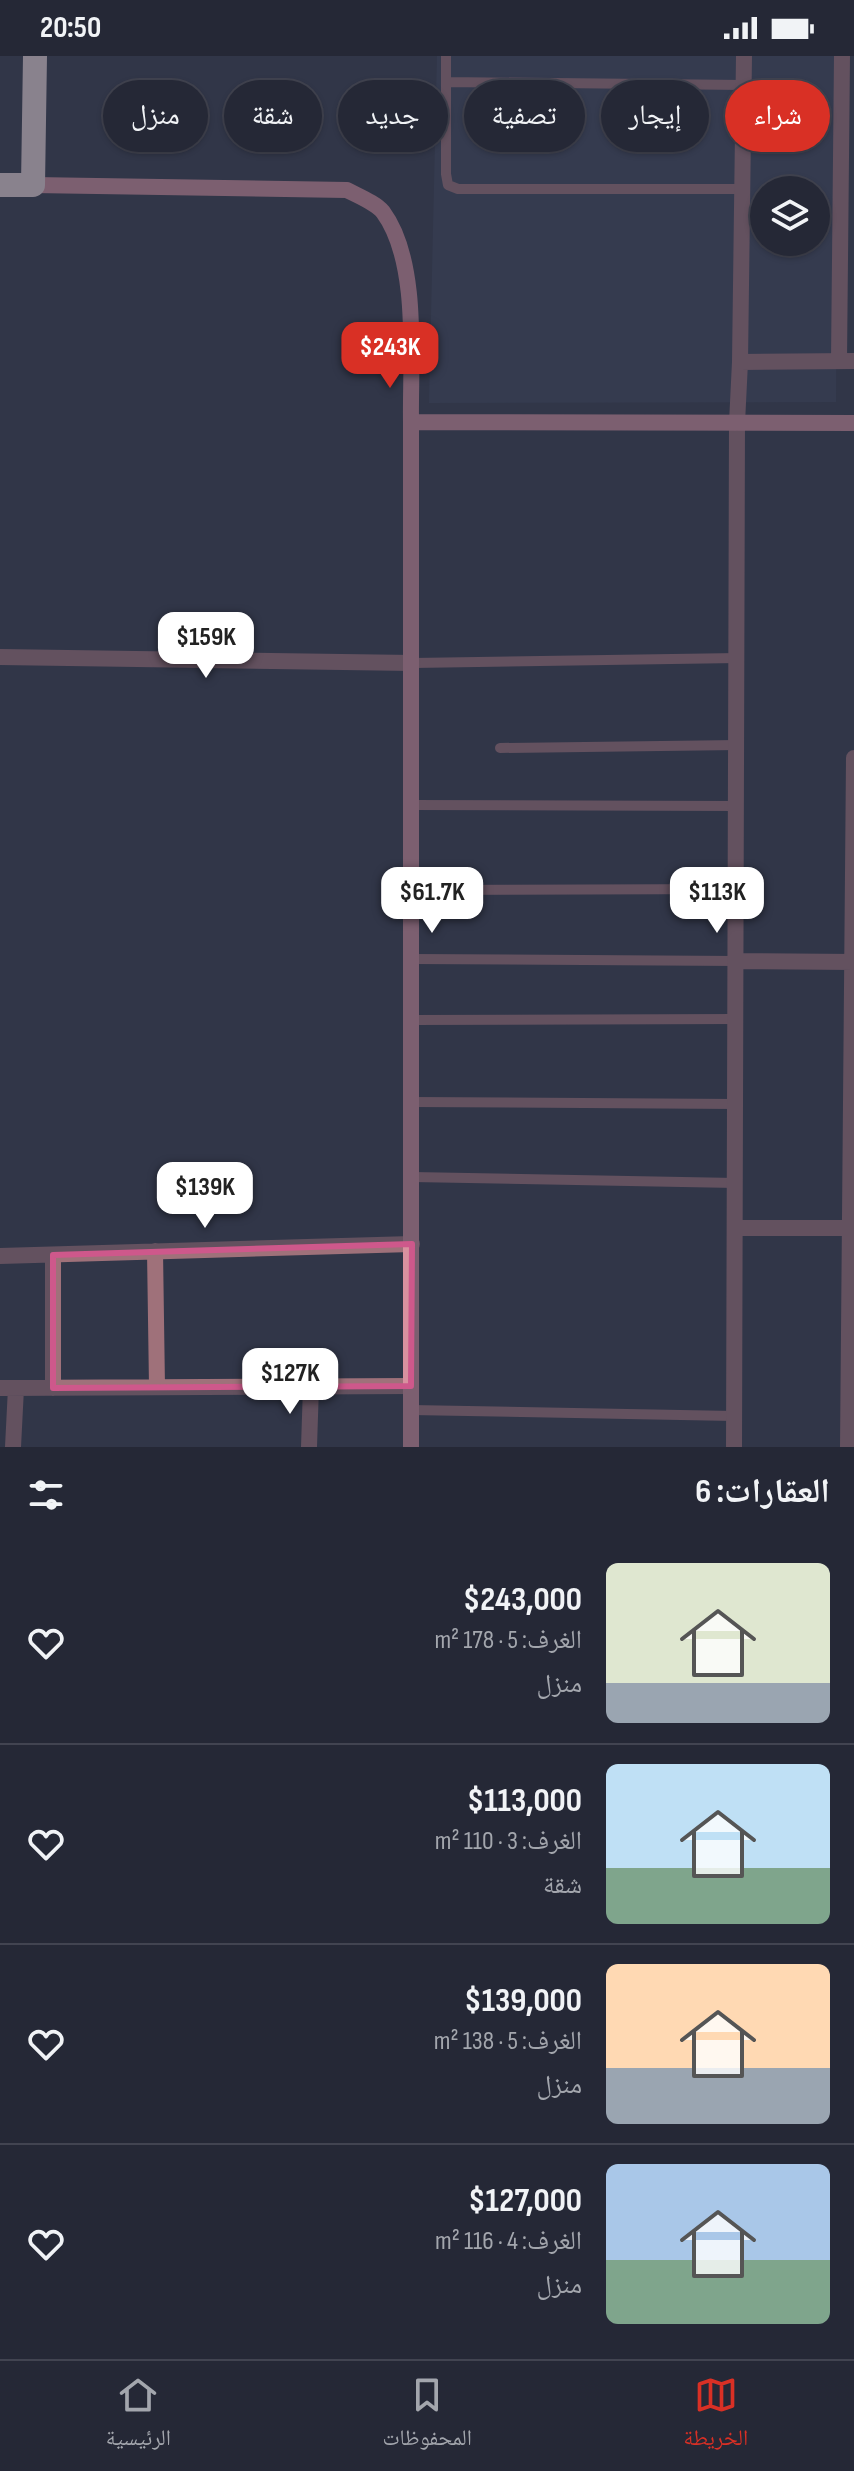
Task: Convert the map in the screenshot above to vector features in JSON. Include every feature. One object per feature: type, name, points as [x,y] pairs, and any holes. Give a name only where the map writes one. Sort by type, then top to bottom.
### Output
[{"type":"highway","points":[[0,185],[33,185],[35,56]]},
{"type":"street","points":[[744,56],[744,80]]},
{"type":"street","points":[[740,362],[847,361],[842,56]]},
{"type":"street","points":[[734,1447],[737,423],[743,152]]},
{"type":"street","points":[[33,185],[347,190],[382,210],[400,244],[408,284],[411,422],[411,1447]]},
{"type":"street","points":[[411,422],[854,423]]},
{"type":"street","points":[[0,657],[413,663]]},
{"type":"street","points":[[848,1447],[854,758]]},
{"type":"street","points":[[737,961],[853,962]]},
{"type":"street","points":[[735,1228],[852,1228]]},
{"type":"street","points":[[0,1256],[412,1244]]},
{"type":"street","points":[[155,1251],[157,1387]]},
{"type":"street","points":[[53,1255],[53,1388]]},
{"type":"street","points":[[309,1447],[311,1386]]},
{"type":"street","points":[[13,1447],[8,1388],[411,1386]]},
{"type":"lane","points":[[446,56],[446,80]]},
{"type":"lane","points":[[448,82],[725,85]]},
{"type":"lane","points":[[446,152],[448,185],[458,189],[742,189]]},
{"type":"lane","points":[[413,663],[738,658]]},
{"type":"lane","points":[[500,748],[738,745]]},
{"type":"lane","points":[[412,805],[738,806]]},
{"type":"lane","points":[[412,890],[737,889]]},
{"type":"lane","points":[[412,959],[737,961]]},
{"type":"lane","points":[[412,1020],[736,1019]]},
{"type":"lane","points":[[412,1102],[736,1104]]},
{"type":"lane","points":[[412,1177],[736,1183]]},
{"type":"lane","points":[[411,1410],[734,1416]]},
{"type":"highlighted area","points":[[412,1244],[411,1386],[53,1388],[53,1255]]},
{"type":"shaded area","points":[[437,56],[838,56],[836,402],[429,403],[435,152],[448,152],[448,80],[436,80]]}]
